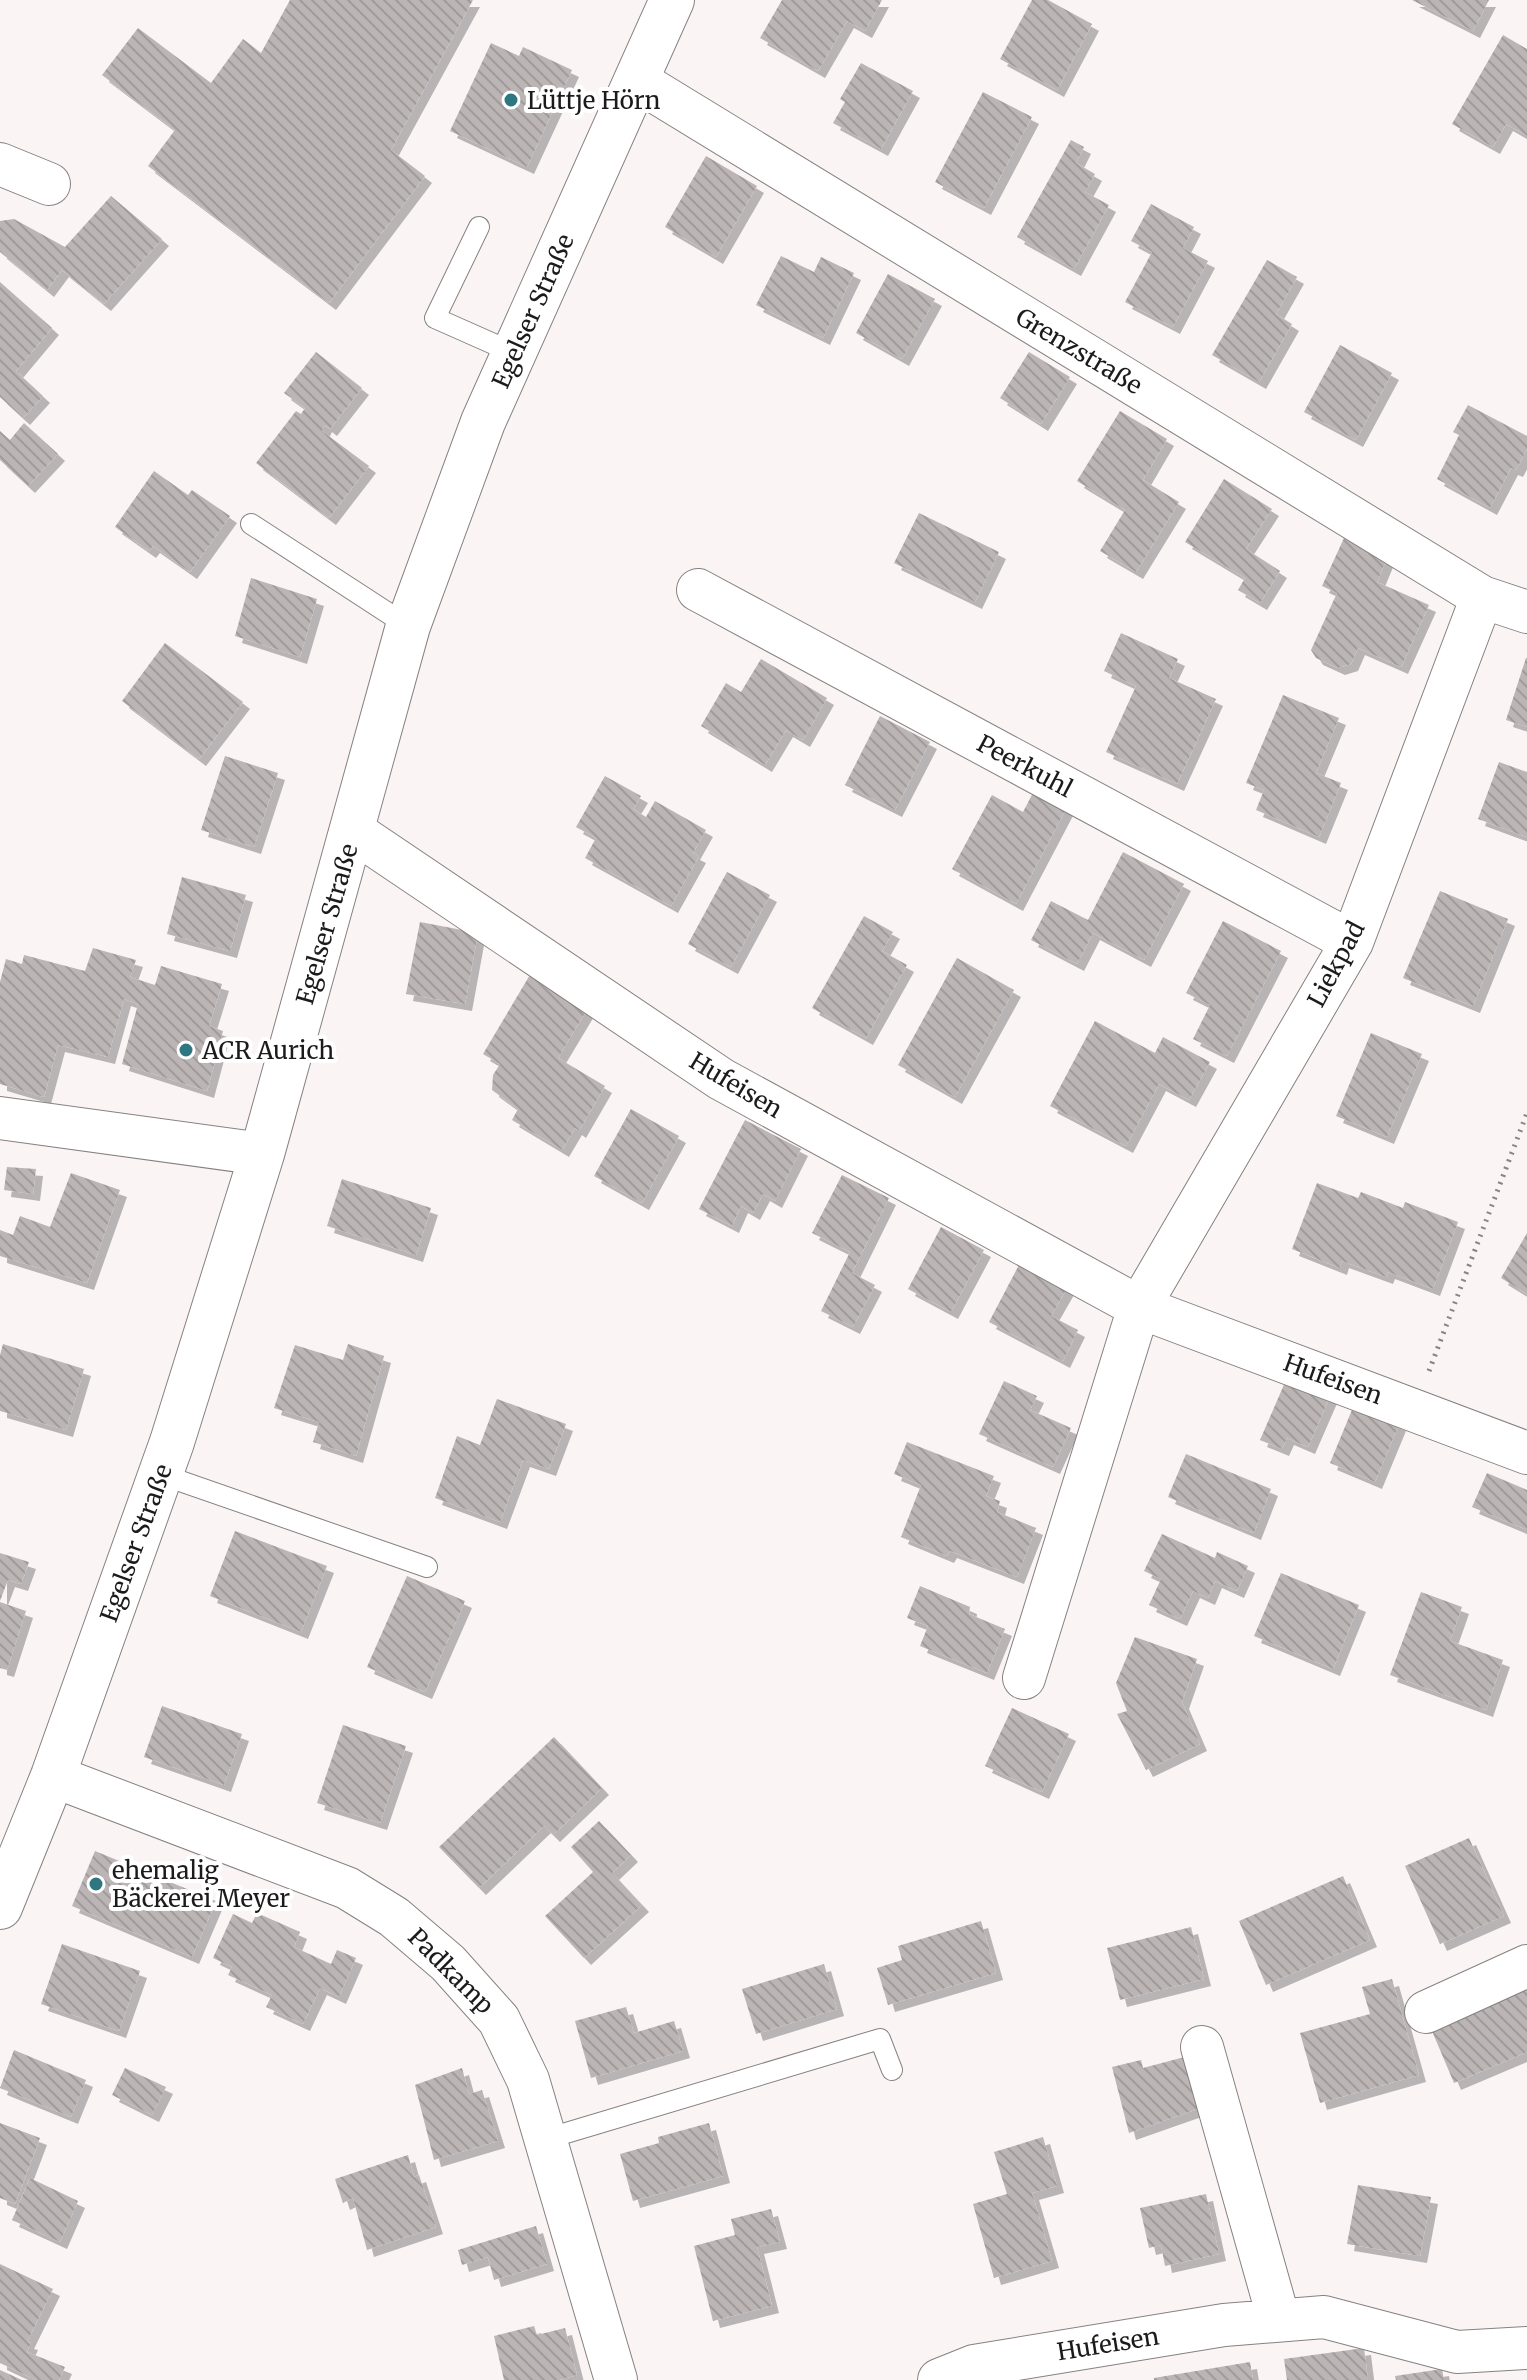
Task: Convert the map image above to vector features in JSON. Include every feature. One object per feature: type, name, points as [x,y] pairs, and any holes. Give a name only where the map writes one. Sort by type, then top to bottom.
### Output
[{"type":"main road","name":"Egelser Straße","points":[[0,1907],[53,1776],[160,1474],[262,1154],[408,626],[483,422],[672,0]]},
{"type":"street","name":"Grenzstraße","points":[[636,80],[1482,597],[1527,612]]},
{"type":"street","points":[[0,164],[49,184]]},
{"type":"street","name":"Peerkuhl","points":[[698,590],[1352,942]]},
{"type":"street","name":"Liekpad","points":[[1139,1307],[1352,942],[1482,597]]},
{"type":"street","name":"Hufeisen","points":[[353,831],[721,1079],[1139,1307],[1527,1453]]},
{"type":"street","points":[[0,1118],[262,1154]]},
{"type":"street","points":[[1024,1678],[1139,1307]]},
{"type":"street","name":"Padkamp","points":[[53,1776],[347,1888],[394,1917],[448,1963],[499,2020],[528,2080],[616,2380]]},
{"type":"street","points":[[1426,2012],[1527,1966]]},
{"type":"street","points":[[1202,2047],[1279,2320]]},
{"type":"street","name":"Hufeisen","points":[[939,2380],[974,2366],[1224,2325],[1324,2317],[1457,2352],[1527,2348]]},
{"type":"lane","points":[[479,227],[435,318],[514,353]]},
{"type":"lane","points":[[251,524],[408,626]]},
{"type":"lane","points":[[160,1474],[427,1567]]},
{"type":"lane","points":[[546,2139],[880,2039],[892,2070]]},
{"type":"path","points":[[1415,1410],[1527,1113]]},
{"type":"building","points":[[290,0],[473,0],[391,150],[425,176],[329,303],[148,166],[175,130],[102,75],[138,28],[211,83],[243,39],[261,53]]},
{"type":"building","points":[[782,0],[882,0],[865,31],[847,21],[818,71],[760,38]]},
{"type":"building","points":[[1032,0],[1048,0],[1092,24],[1057,90],[1000,59]]},
{"type":"building","points":[[1412,0],[1489,0],[1473,31]]},
{"type":"building","points":[[1503,35],[1527,49],[1527,136],[1506,124],[1493,147],[1452,124]]},
{"type":"building","name":"Lüttje Hörn","points":[[491,43],[519,56],[523,47],[572,70],[527,167],[450,131]]},
{"type":"building","points":[[861,63],[913,91],[881,149],[833,123],[845,102],[840,99]]},
{"type":"building","points":[[983,92],[1032,117],[984,208],[935,182]]},
{"type":"building","points":[[1071,140],[1084,147],[1076,163],[1095,174],[1085,192],[1109,205],[1074,269],[1017,237]]},
{"type":"building","points":[[706,156],[757,186],[716,257],[665,227]]},
{"type":"building","points":[[111,196],[162,239],[104,304],[62,270],[47,290],[0,252],[0,221],[14,219],[65,247]]},
{"type":"building","points":[[1151,204],[1194,227],[1183,248],[1208,261],[1173,327],[1125,302],[1152,252],[1131,241]]},
{"type":"building","points":[[781,256],[814,272],[821,257],[854,273],[823,338],[756,305]]},
{"type":"building","points":[[1267,260],[1297,277],[1276,314],[1292,324],[1259,382],[1212,355]]},
{"type":"building","points":[[888,274],[935,299],[902,359],[856,333]]},
{"type":"building","points":[[0,282],[52,328],[16,371],[43,396],[23,418],[0,397]]},
{"type":"building","points":[[1340,345],[1392,373],[1356,440],[1304,412]]},
{"type":"building","points":[[316,352],[362,388],[330,429],[325,425],[322,431],[369,466],[329,518],[256,463],[296,411],[301,414],[305,408],[284,393]]},
{"type":"building","points":[[1029,352],[1070,377],[1041,424],[1000,398]]},
{"type":"building","points":[[1468,405],[1527,436],[1527,449],[1516,470],[1511,468],[1490,508],[1437,479],[1459,435],[1453,432]]},
{"type":"building","points":[[1120,411],[1167,439],[1143,480],[1179,502],[1136,572],[1100,551],[1125,510],[1077,481]]},
{"type":"building","points":[[24,423],[58,454],[28,486],[0,460],[0,431],[10,440]]},
{"type":"building","points":[[154,471],[188,495],[192,490],[230,516],[190,572],[153,546],[149,551],[115,527]]},
{"type":"building","points":[[1224,479],[1272,509],[1246,549],[1280,571],[1260,603],[1238,590],[1245,578],[1185,542]]},
{"type":"building","points":[[919,513],[999,552],[975,602],[894,563]]},
{"type":"building","points":[[1344,538],[1387,558],[1377,582],[1429,605],[1401,667],[1358,648],[1351,664],[1338,668],[1316,658],[1311,650],[1337,593],[1322,586]]},
{"type":"building","points":[[251,578],[317,599],[300,657],[235,636]]},
{"type":"building","points":[[1121,633],[1178,659],[1169,678],[1216,699],[1177,784],[1106,752],[1136,686],[1104,671]]},
{"type":"building","points":[[165,643],[243,702],[199,759],[122,701]]},
{"type":"building","points":[[1527,658],[1527,727],[1506,720]]},
{"type":"building","points":[[761,659],[827,698],[803,740],[786,730],[765,765],[701,726],[726,683],[741,692]]},
{"type":"building","points":[[1283,695],[1339,718],[1316,773],[1341,783],[1319,837],[1256,810],[1264,790],[1246,783]]},
{"type":"building","points":[[880,716],[930,742],[895,810],[845,785]]},
{"type":"building","points":[[225,756],[278,773],[254,847],[201,830]]},
{"type":"building","points":[[1499,762],[1527,772],[1527,837],[1478,819]]},
{"type":"building","points":[[605,776],[641,796],[633,809],[646,817],[655,801],[706,830],[693,853],[699,856],[671,906],[585,858],[596,838],[576,827]]},
{"type":"building","points":[[1035,789],[1067,807],[1016,904],[952,869],[992,795],[1023,812]]},
{"type":"building","points":[[1123,852],[1184,884],[1144,960],[1093,933],[1077,964],[1031,940],[1051,901],[1088,920]]},
{"type":"building","points":[[727,872],[770,895],[731,967],[688,944]]},
{"type":"building","points":[[182,877],[246,895],[230,951],[167,934]]},
{"type":"building","points":[[1440,891],[1508,919],[1473,1006],[1403,978]]},
{"type":"building","points":[[864,916],[893,932],[882,951],[907,965],[866,1038],[812,1008]]},
{"type":"building","points":[[1223,921],[1281,951],[1227,1056],[1193,1039],[1210,1005],[1186,993]]},
{"type":"building","points":[[420,922],[478,933],[465,1004],[406,994]]},
{"type":"building","points":[[93,948],[136,960],[130,977],[155,985],[161,966],[222,984],[209,1026],[223,1031],[207,1091],[122,1064],[138,1004],[124,999],[108,1057],[58,1045],[44,1097],[0,1084],[0,982],[6,959],[22,964],[24,955],[85,971]]},
{"type":"building","points":[[957,958],[1014,990],[955,1097],[898,1065]]},
{"type":"building","points":[[534,968],[591,1003],[558,1058],[605,1086],[579,1131],[575,1128],[562,1150],[512,1120],[518,1109],[492,1090],[493,1075],[500,1064],[483,1054]]},
{"type":"building","points":[[1095,1021],[1155,1053],[1163,1037],[1210,1062],[1189,1100],[1159,1084],[1126,1146],[1050,1106]]},
{"type":"building","points":[[1371,1033],[1422,1054],[1387,1137],[1336,1116]]},
{"type":"building","points":[[631,1109],[679,1136],[642,1203],[594,1176]]},
{"type":"building","points":[[745,1120],[801,1149],[775,1201],[763,1194],[753,1213],[741,1206],[732,1226],[699,1209]]},
{"type":"building","points":[[7,1167],[36,1169],[33,1194],[4,1190]]},
{"type":"building","points":[[71,1173],[120,1190],[87,1283],[0,1256],[0,1230],[13,1235],[20,1216],[50,1227]]},
{"type":"building","points":[[842,1175],[889,1198],[852,1273],[875,1285],[853,1327],[821,1311],[850,1252],[812,1233]]},
{"type":"building","points":[[342,1179],[431,1208],[416,1255],[327,1226]]},
{"type":"building","points":[[1317,1183],[1358,1198],[1361,1192],[1403,1208],[1405,1202],[1458,1222],[1433,1289],[1388,1272],[1386,1277],[1342,1261],[1340,1268],[1292,1249]]},
{"type":"building","points":[[941,1227],[984,1250],[951,1312],[908,1289]]},
{"type":"building","points":[[1527,1233],[1527,1294],[1501,1278]]},
{"type":"building","points":[[1020,1263],[1067,1288],[1051,1316],[1078,1330],[1063,1361],[989,1322]]},
{"type":"building","points":[[3,1344],[84,1369],[66,1430],[0,1411],[0,1355]]},
{"type":"building","points":[[348,1344],[384,1356],[356,1456],[313,1442],[319,1422],[274,1408],[295,1345],[343,1360]]},
{"type":"building","points":[[1289,1373],[1332,1392],[1308,1447],[1287,1438],[1282,1449],[1260,1440]]},
{"type":"building","points":[[1004,1381],[1037,1396],[1030,1410],[1071,1428],[1053,1467],[979,1434]]},
{"type":"building","points":[[497,1399],[566,1424],[549,1469],[523,1460],[500,1522],[435,1498],[457,1436],[480,1445]]},
{"type":"building","points":[[1354,1405],[1399,1424],[1375,1482],[1330,1463]]},
{"type":"building","points":[[907,1442],[994,1476],[986,1496],[1000,1501],[997,1512],[1036,1528],[1017,1577],[950,1551],[947,1556],[901,1537],[921,1485],[894,1474]]},
{"type":"building","points":[[1186,1454],[1271,1489],[1254,1533],[1168,1497]]},
{"type":"building","points":[[1487,1473],[1527,1490],[1527,1530],[1472,1507]]},
{"type":"building","points":[[235,1531],[327,1566],[301,1632],[210,1596]]},
{"type":"building","points":[[1162,1534],[1215,1558],[1217,1552],[1248,1566],[1237,1591],[1215,1581],[1208,1598],[1193,1591],[1180,1619],[1149,1605],[1161,1579],[1144,1571]]},
{"type":"building","points":[[0,1553],[29,1562],[21,1584],[8,1580],[0,1601]]},
{"type":"building","points":[[1281,1573],[1359,1605],[1333,1669],[1254,1636]]},
{"type":"building","points":[[407,1576],[465,1601],[425,1692],[367,1667]]},
{"type":"building","points":[[920,1586],[970,1607],[969,1614],[1005,1629],[987,1673],[920,1646],[928,1626],[907,1618]]},
{"type":"building","points":[[1421,1592],[1462,1607],[1450,1641],[1503,1660],[1486,1710],[1390,1675]]},
{"type":"building","points":[[0,1602],[26,1611],[7,1670],[0,1668]]},
{"type":"building","points":[[1135,1637],[1197,1659],[1182,1702],[1200,1744],[1146,1770],[1117,1714],[1127,1711],[1116,1683]]},
{"type":"building","points":[[162,1706],[242,1734],[224,1785],[144,1757]]},
{"type":"building","points":[[1012,1708],[1069,1734],[1042,1792],[985,1766]]},
{"type":"building","points":[[343,1725],[406,1746],[380,1823],[317,1803]]},
{"type":"building","points":[[554,1737],[602,1788],[553,1835],[544,1826],[479,1888],[439,1847]]},
{"type":"building","points":[[599,1821],[631,1855],[612,1873],[642,1905],[584,1958],[545,1916],[593,1872],[571,1847]]},
{"type":"building","points":[[1469,1838],[1504,1916],[1440,1944],[1405,1866]]},
{"type":"building","points":[[95,1851],[216,1901],[192,1957],[72,1906]]},
{"type":"building","points":[[1343,1876],[1370,1940],[1266,1985],[1239,1921]]},
{"type":"building","points":[[257,1913],[300,1932],[294,1947],[331,1964],[337,1950],[356,1958],[339,1997],[320,1988],[303,2024],[266,2007],[272,1995],[228,1975],[232,1967],[213,1958],[233,1914],[252,1923]]},
{"type":"building","points":[[981,1921],[996,1973],[888,2005],[877,1968],[902,1960],[898,1946]]},
{"type":"building","points":[[1191,1927],[1204,1979],[1120,2000],[1107,1948]]},
{"type":"building","points":[[62,1944],[140,1971],[119,2031],[41,2004]]},
{"type":"building","points":[[824,1964],[837,2009],[756,2034],[742,1989]]},
{"type":"building","points":[[1527,1972],[1527,2052],[1454,2083],[1429,2024]]},
{"type":"building","points":[[1392,1979],[1419,2075],[1320,2103],[1300,2033],[1370,2014],[1362,1987]]},
{"type":"building","points":[[626,2007],[634,2033],[674,2021],[683,2051],[591,2078],[575,2021]]},
{"type":"building","points":[[14,2050],[86,2080],[71,2117],[0,2088]]},
{"type":"building","points":[[1192,2055],[1206,2106],[1129,2133],[1112,2067],[1141,2060],[1143,2068]]},
{"type":"building","points":[[125,2068],[166,2087],[152,2115],[112,2095]]},
{"type":"building","points":[[462,2068],[469,2094],[482,2090],[498,2141],[434,2160],[415,2085]]},
{"type":"building","points":[[0,2123],[40,2138],[15,2204],[0,2198]]},
{"type":"building","points":[[709,2123],[723,2176],[633,2201],[620,2154],[659,2143],[658,2137]]},
{"type":"building","points":[[1043,2137],[1057,2186],[1032,2193],[1052,2261],[994,2278],[973,2204],[1007,2194],[994,2152]]},
{"type":"building","points":[[408,2155],[414,2177],[419,2175],[436,2227],[367,2250],[353,2198],[343,2203],[335,2179]]},
{"type":"building","points":[[30,2178],[78,2201],[60,2242],[12,2220]]},
{"type":"building","points":[[1358,2185],[1431,2197],[1420,2256],[1347,2244]]},
{"type":"building","points":[[1206,2194],[1219,2254],[1165,2266],[1161,2245],[1149,2248],[1140,2208]]},
{"type":"building","points":[[771,2209],[780,2242],[757,2247],[772,2306],[713,2321],[694,2246],[735,2235],[731,2219]]},
{"type":"building","points":[[536,2226],[547,2264],[494,2280],[488,2257],[462,2265],[458,2250]]},
{"type":"building","points":[[0,2264],[53,2289],[27,2342],[31,2343],[27,2352],[65,2367],[59,2380],[36,2380],[0,2363]]},
{"type":"building","points":[[534,2326],[537,2335],[565,2328],[577,2375],[559,2380],[504,2380],[494,2336]]},
{"type":"building","points":[[1364,2348],[1368,2380],[1287,2380],[1284,2359]]},
{"type":"building","points":[[1250,2362],[1253,2380],[1154,2380],[1154,2378]]},
{"type":"building","points":[[1442,2369],[1444,2380],[1396,2380],[1395,2376]]},
{"type":"building","points":[[0,2370],[22,2380],[0,2380]]},
{"type":"place","name":"Lüttje Hörn","points":[[511,100]]},
{"type":"place","name":"ACR Aurich","points":[[186,1050]]},
{"type":"place","name":"ehemalig Bäckerei Meyer","points":[[96,1884]]}]
